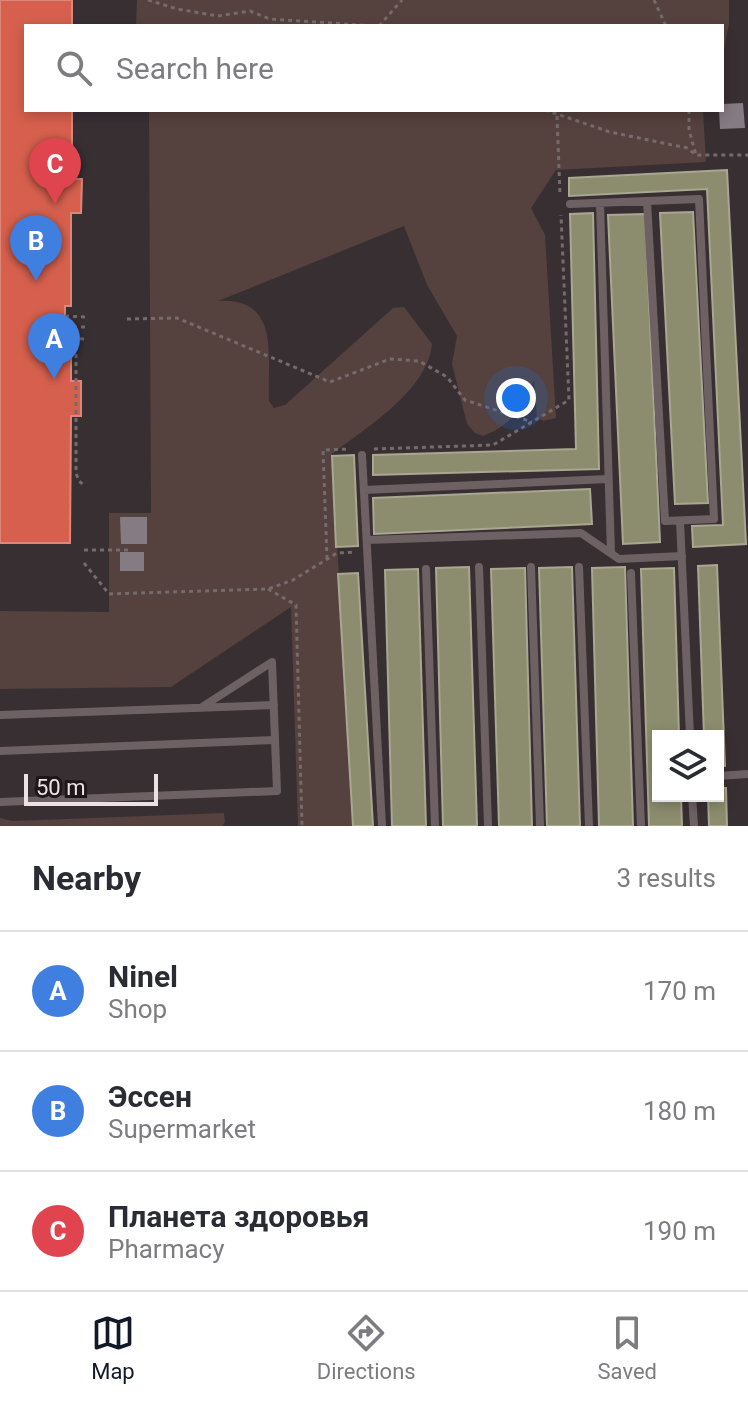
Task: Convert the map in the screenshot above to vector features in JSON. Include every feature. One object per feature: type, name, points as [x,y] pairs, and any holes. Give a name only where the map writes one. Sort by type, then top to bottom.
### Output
[{"type":"lane","points":[[570,204],[600,203],[647,201],[699,199],[714,519],[665,521],[647,201]]},
{"type":"lane","points":[[600,203],[611,553]]},
{"type":"lane","points":[[362,451],[382,826]]},
{"type":"lane","points":[[364,490],[608,479]]},
{"type":"lane","points":[[680,521],[690,730]]},
{"type":"lane","points":[[367,540],[581,533],[619,559],[682,556]]},
{"type":"lane","points":[[479,567],[488,826]]},
{"type":"lane","points":[[531,567],[540,826]]},
{"type":"lane","points":[[579,567],[589,826]]},
{"type":"lane","points":[[426,569],[435,826]]},
{"type":"lane","points":[[631,573],[641,826]]},
{"type":"lane","points":[[0,802],[277,791],[272,662],[202,707]]},
{"type":"lane","points":[[0,715],[274,705]]},
{"type":"lane","points":[[0,751],[275,740]]},
{"type":"lane","points":[[724,776],[748,774]]},
{"type":"lane","points":[[692,802],[694,826]]},
{"type":"path","points":[[148,0],[218,16],[250,11],[270,19],[346,24]]},
{"type":"path","points":[[379,24],[402,0]]},
{"type":"path","points":[[654,0],[665,24]]},
{"type":"path","points":[[549,112],[610,132],[687,148],[696,155],[748,155]]},
{"type":"path","points":[[689,112],[689,130],[696,155]]},
{"type":"path","points":[[557,116],[560,194]]},
{"type":"path","points":[[327,559],[323,450],[493,445],[569,400],[561,210]]},
{"type":"path","points":[[85,486],[76,473],[76,346],[68,347],[66,316],[86,317]]},
{"type":"path","points":[[127,319],[177,318],[330,382],[390,359],[419,361],[447,377],[465,400],[532,422]]},
{"type":"path","points":[[66,327],[86,327]]},
{"type":"path","points":[[66,338],[86,339]]},
{"type":"path","points":[[84,550],[130,550]]},
{"type":"path","points":[[84,563],[109,594],[268,589],[293,580],[337,553],[367,551]]},
{"type":"path","points":[[268,589],[296,605],[302,826]]},
{"type":"shaded area","points":[[137,0],[729,0],[729,24],[724,49],[724,24],[136,24]]},
{"type":"shaded area","points":[[149,112],[703,112],[706,162],[556,170],[531,208],[545,235],[556,418],[543,421],[537,417],[534,380],[526,399],[509,421],[483,436],[467,424],[452,364],[457,336],[427,285],[404,226],[218,301],[238,302],[252,309],[261,319],[269,349],[269,401],[274,408],[285,405],[393,308],[404,307],[432,344],[428,361],[408,392],[378,420],[332,454],[353,826],[298,826],[291,607],[171,687],[0,689],[0,611],[109,612],[109,513],[151,513]]},
{"type":"shaded area","points":[[224,813],[222,826],[0,826],[0,818],[12,821]]},
{"type":"building: Shops","points":[[0,0],[72,0],[72,24],[24,24],[24,112],[72,112],[72,179],[82,179],[81,213],[71,213],[71,306],[65,306],[65,348],[71,348],[71,381],[81,381],[81,416],[71,416],[70,543],[0,543]]},
{"type":"building: Industry","points":[[727,170],[746,544],[693,547],[692,526],[723,525],[707,189],[569,196],[569,178]]},
{"type":"building: Industry","points":[[693,212],[708,503],[675,504],[660,213]]},
{"type":"building: Industry","points":[[593,213],[599,469],[373,475],[373,455],[576,449],[570,214]]},
{"type":"building: Industry","points":[[645,214],[660,542],[623,544],[608,215]]},
{"type":"building: Industry","points":[[354,455],[358,546],[336,547],[332,456]]},
{"type":"building: Industry","points":[[590,489],[592,524],[374,534],[373,498]]},
{"type":"building: Industry","points":[[717,565],[724,730],[704,730],[698,566]]},
{"type":"building: Industry","points":[[469,567],[477,826],[443,826],[436,568]]},
{"type":"building: Industry","points":[[572,567],[580,826],[547,826],[539,568]]},
{"type":"building: Industry","points":[[625,567],[633,826],[599,826],[592,568]]},
{"type":"building: Industry","points":[[525,568],[532,826],[499,826],[491,569]]},
{"type":"building: Industry","points":[[674,568],[679,730],[652,730],[652,802],[681,802],[682,826],[649,826],[641,569]]},
{"type":"building: Industry","points":[[418,569],[426,826],[392,826],[385,570]]},
{"type":"building: Industry","points":[[358,573],[373,826],[353,826],[338,574]]},
{"type":"building: Industry","points":[[726,788],[727,826],[709,826],[708,802],[724,802]]},
{"type":"building: Other","points":[[743,103],[745,128],[720,129],[719,112],[724,112],[724,104]]},
{"type":"building: Other","points":[[120,517],[147,517],[147,544],[121,544]]},
{"type":"building: Other","points":[[120,552],[144,552],[144,571],[120,571]]},
{"type":"place","name":"Планета здоровья","points":[[55,204]]},
{"type":"place","name":"Эссен","points":[[36,281]]},
{"type":"place","name":"Ninel","points":[[54,379]]}]
